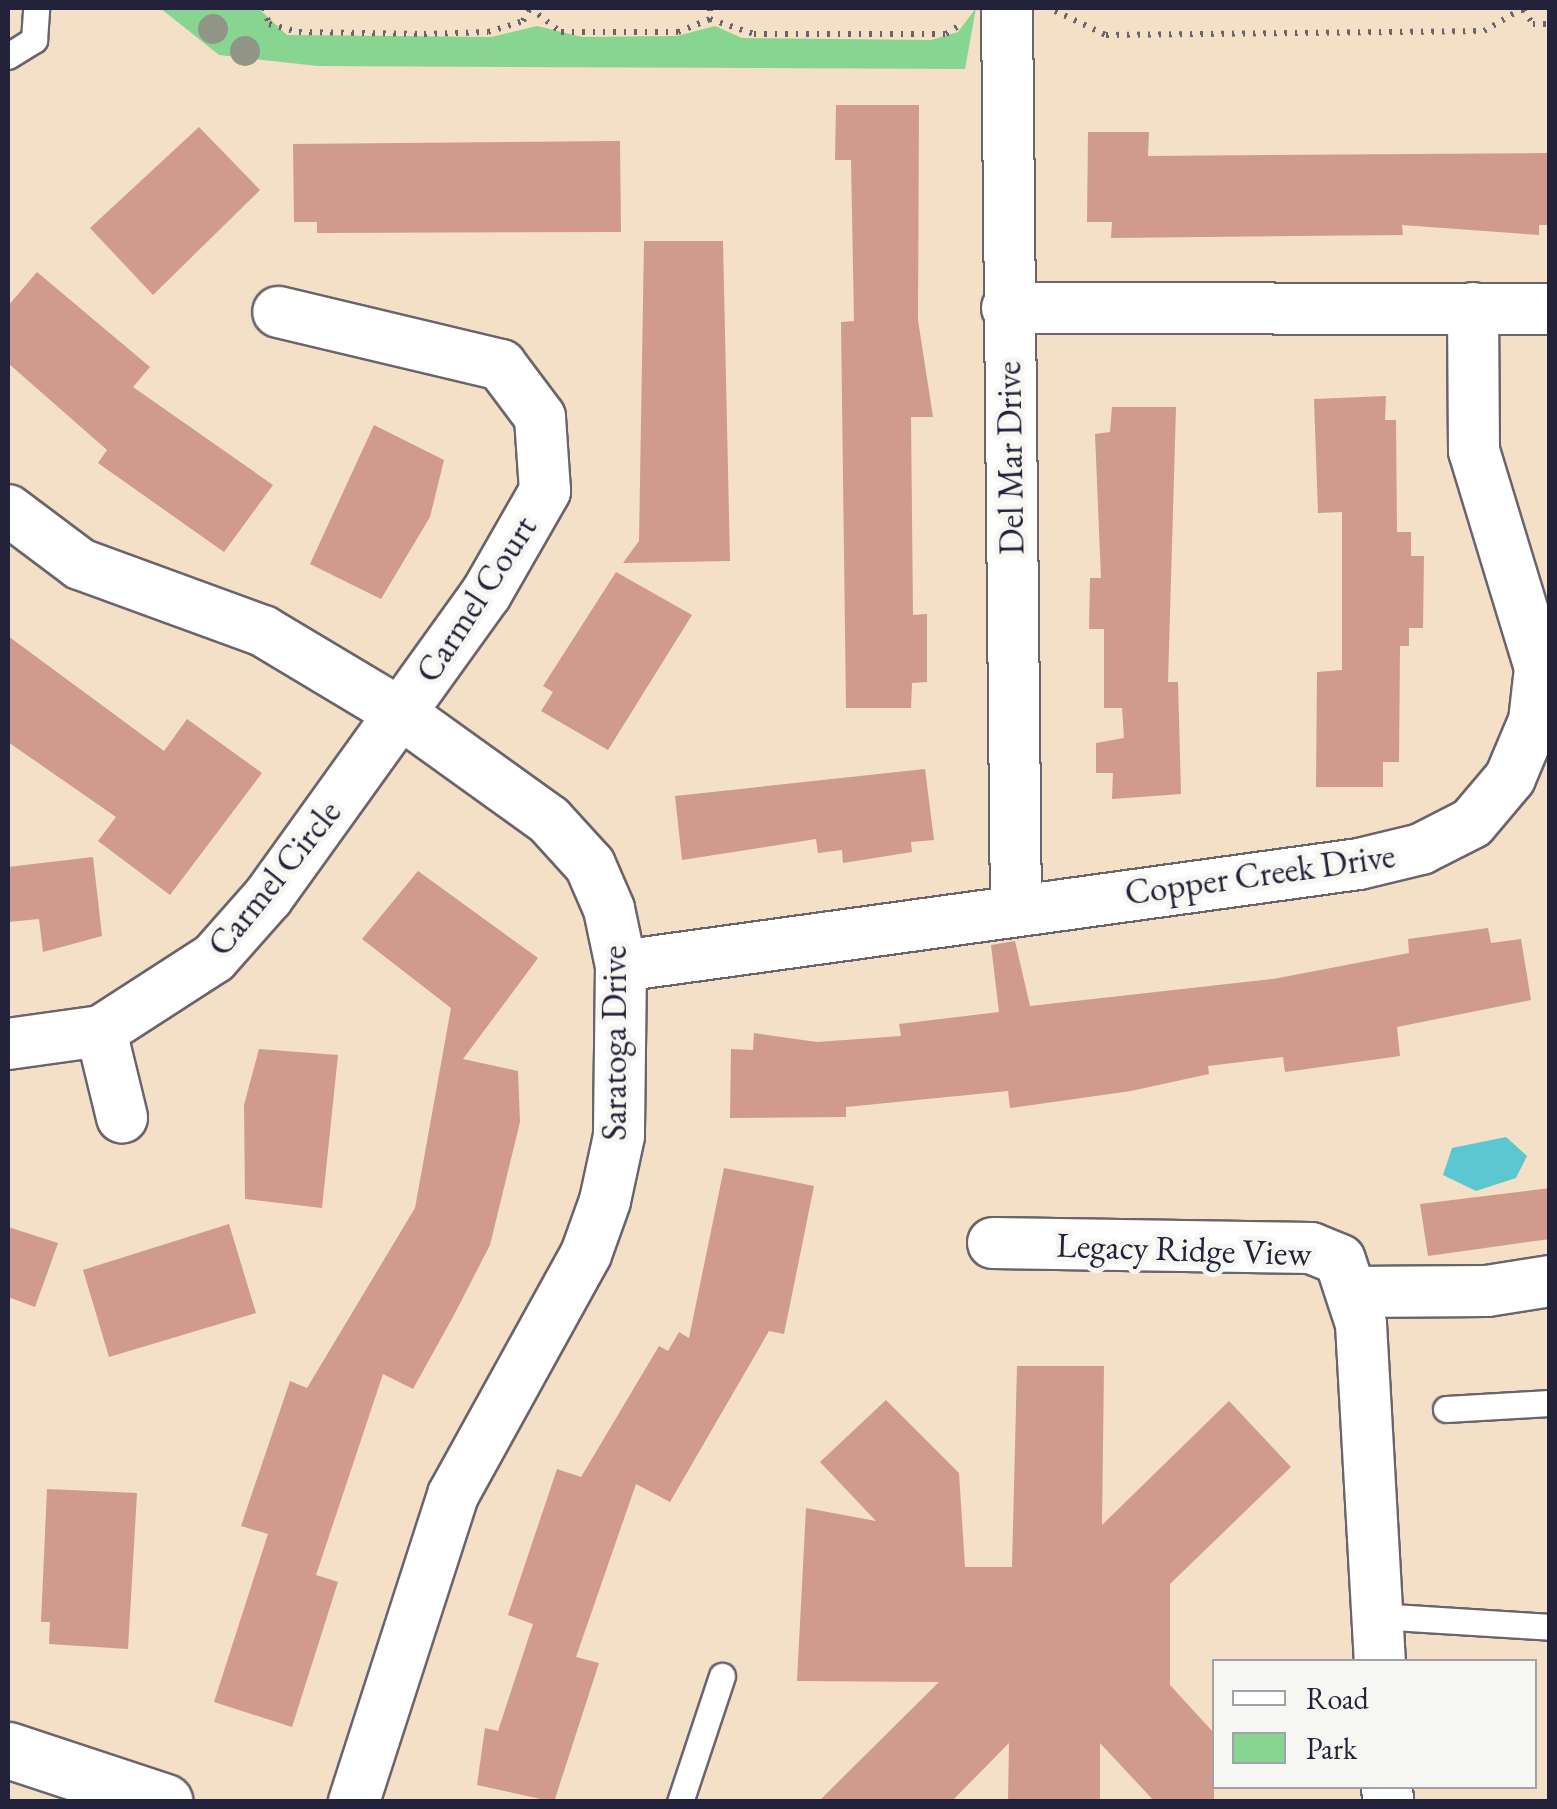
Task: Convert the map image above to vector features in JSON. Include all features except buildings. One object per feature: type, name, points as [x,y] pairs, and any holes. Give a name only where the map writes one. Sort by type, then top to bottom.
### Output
[{"type":"street","name":"Del Mar Drive","points":[[987,13],[1008,308],[1016,908]]},
{"type":"street","points":[[1008,308],[1550,310]]},
{"type":"street","name":"Copper Creek Drive","points":[[621,966],[1422,849],[1472,823],[1510,778],[1534,722],[1540,668],[1474,451],[1473,308]]},
{"type":"street","name":"Carmel Court","points":[[278,312],[501,365],[540,417],[547,474],[524,538],[400,713]]},
{"type":"street","name":"Saratoga Drive","points":[[8,510],[80,564],[263,631],[400,713],[549,820],[590,866],[621,966],[619,1136],[606,1201],[586,1254],[453,1494],[354,1802]]},
{"type":"street","name":"Carmel Circle","points":[[8,1044],[100,1031],[214,958],[400,713]]},
{"type":"street","points":[[100,1031],[122,1117]]},
{"type":"street","name":"Legacy Ridge View","points":[[993,1242],[1311,1248],[1340,1260],[1361,1324],[1379,1639]]},
{"type":"street","name":"Legacy Ridge View","points":[[1350,1292],[1486,1292],[1550,1281]]},
{"type":"street","points":[[8,1753],[165,1802]]},
{"type":"lane","points":[[8,56],[34,40],[36,8]]},
{"type":"lane","points":[[1446,1409],[1550,1403]]},
{"type":"lane","points":[[1379,1639],[1550,1627]]},
{"type":"lane","points":[[680,1802],[722,1676]]},
{"type":"path","points":[[264,8],[269,24],[299,32],[406,34],[488,32],[523,22],[530,8],[562,32],[678,32],[710,18],[754,34],[946,34],[987,13]]},
{"type":"path","points":[[710,8],[710,18]]},
{"type":"path","points":[[1050,8],[1106,35],[1484,31],[1523,9],[1533,24],[1550,24]]},
{"type":"green space","points":[[160,8],[258,8],[287,35],[491,37],[537,26],[582,37],[677,36],[715,26],[742,38],[931,40],[958,32],[976,8],[965,69],[318,66],[219,55]]},
{"type":"water","points":[[1506,1137],[1527,1156],[1516,1178],[1476,1191],[1443,1175],[1452,1148]]}]
